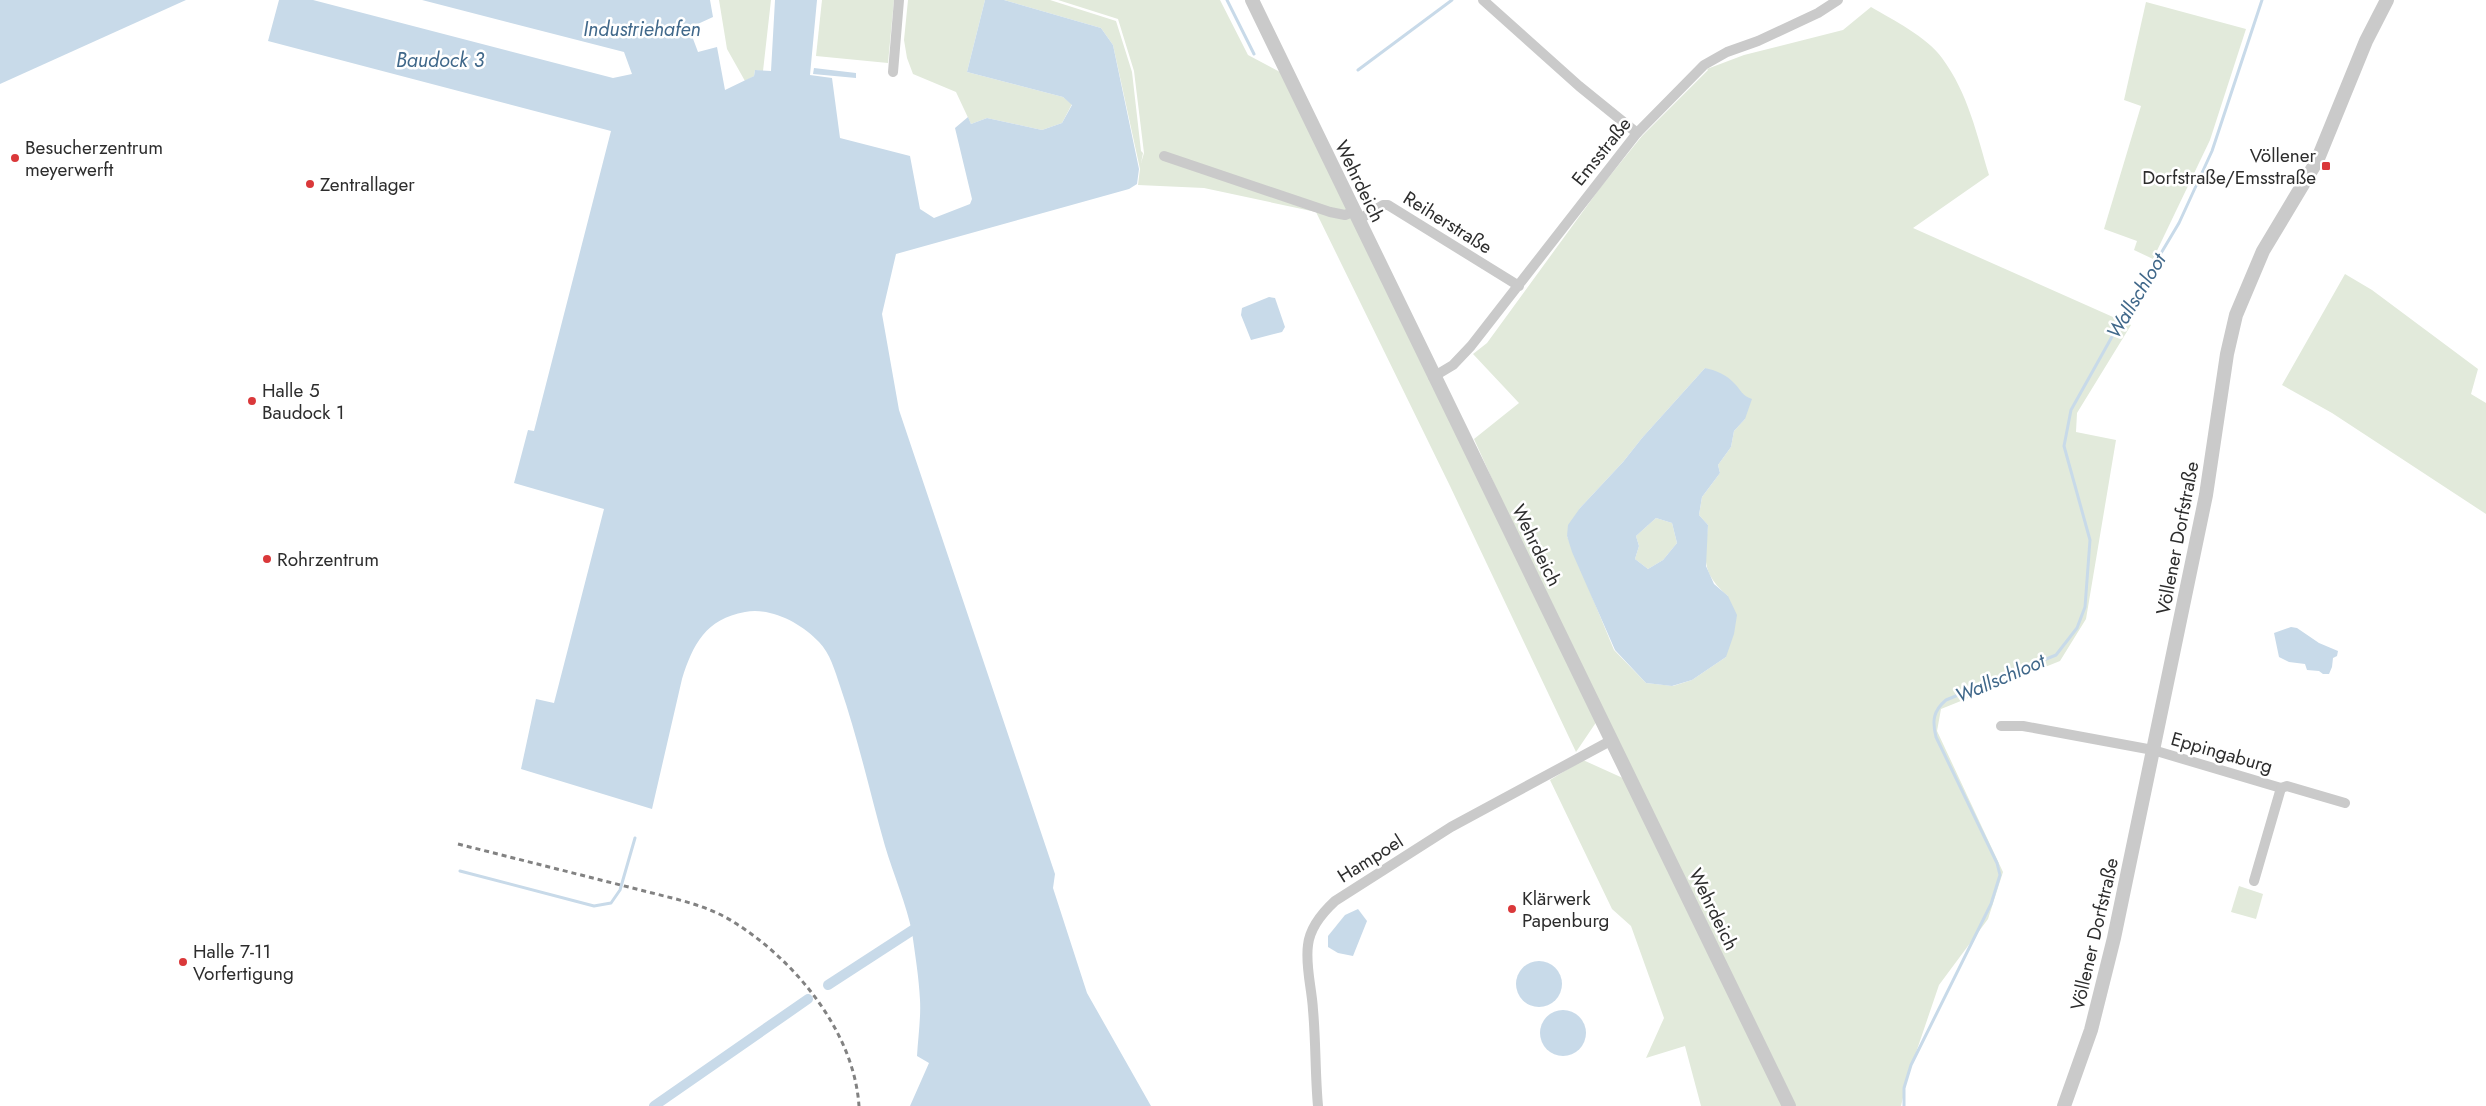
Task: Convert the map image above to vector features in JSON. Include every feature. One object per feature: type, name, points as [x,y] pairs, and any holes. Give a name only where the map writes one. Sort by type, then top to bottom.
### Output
[{"type":"street","points":[[893,72],[898,0]]},
{"type":"street","name":"Wehrdeich","points":[[1252,0],[1433,377],[1612,740],[1789,1106]]},
{"type":"street","points":[[1483,0],[1579,86],[1637,133]]},
{"type":"street","name":"Emsstraße","points":[[1433,377],[1453,365],[1519,286],[1596,183],[1637,133],[1704,65],[1727,52],[1758,41],[1818,13],[1838,0]]},
{"type":"street","name":"Völlener Dorfstraße","points":[[2064,1106],[2084,1052],[2100,997],[2206,495],[2227,354],[2236,315],[2252,274],[2264,251],[2317,161],[2366,41],[2386,0]]},
{"type":"street","points":[[1164,156],[1330,212],[1356,215]]},
{"type":"street","name":"Reiherstraße","points":[[1356,215],[1388,205],[1519,286]]},
{"type":"street","name":"Eppingaburg","points":[[2001,726],[2024,726],[2153,750],[2281,788],[2287,786],[2345,804]]},
{"type":"street","name":"Hampoel","points":[[1318,1106],[1314,1013],[1307,961],[1308,945],[1313,929],[1322,914],[1335,901],[1451,827],[1612,740]]},
{"type":"street","name":"Eppingaburg","points":[[2254,881],[2281,788]]},
{"type":"green space","points":[[719,0],[771,0],[763,71],[755,70],[754,76],[745,81],[727,49]]},
{"type":"green space","points":[[822,0],[894,0],[888,63],[816,56]]},
{"type":"green space","points":[[908,0],[985,0],[967,72],[1063,97],[1072,104],[1062,123],[1042,130],[987,118],[971,124],[956,92],[913,74],[907,58],[904,40]]},
{"type":"green space","points":[[1004,0],[1050,0],[1116,21],[1132,72],[1141,151],[1143,153],[1141,163],[1144,153],[1134,71],[1118,19],[1058,0],[1220,0],[1248,55],[1280,72],[1597,721],[1576,752],[1450,486],[1316,212],[1204,188],[1138,185],[1140,169],[1113,45],[1101,28]]},
{"type":"green space","points":[[2146,2],[2246,29],[2210,140],[2153,259],[2134,250],[2137,241],[2104,229],[2141,106],[2124,100]]},
{"type":"green space","points":[[1871,7],[1909,30],[1928,43],[1942,58],[1959,85],[1971,115],[1989,175],[1913,228],[2131,325],[2077,413],[2076,432],[2116,440],[2086,619],[2060,661],[1941,709],[1937,731],[2003,872],[1988,919],[1939,985],[1908,1076],[1901,1106],[1794,1106],[1526,554],[1474,439],[1519,403],[1473,354],[1487,343],[1600,188],[1642,136],[1707,69],[1744,55],[1843,30]],"holes":[[[1705,368],[1730,382],[1739,391],[1745,419],[1734,431],[1731,447],[1718,465],[1720,473],[1702,497],[1699,515],[1708,525],[1706,564],[1713,580],[1728,596],[1726,657],[1692,680],[1673,686],[1646,683],[1614,650],[1567,536],[1580,508]]]},
{"type":"green space","points":[[2345,274],[2372,290],[2478,369],[2471,394],[2486,403],[2486,514],[2332,413],[2282,385]]},
{"type":"green space","points":[[1656,518],[1672,523],[1677,543],[1663,560],[1648,569],[1635,559],[1639,546],[1636,536]]},
{"type":"green space","points":[[1583,760],[1625,779],[1785,1106],[1701,1106],[1685,1046],[1646,1058],[1664,1018],[1631,926],[1612,909],[1550,780]]},
{"type":"green space","points":[[2239,886],[2263,894],[2256,919],[2231,912]]},
{"type":"water","points":[[0,0],[186,0],[0,84]]},
{"type":"water","points":[[279,0],[313,0],[613,78],[632,74],[624,52],[422,0],[710,0],[713,17],[689,28],[698,52],[717,47],[725,90],[754,76],[755,70],[771,71],[775,0],[817,0],[810,75],[832,78],[840,138],[910,156],[920,209],[934,218],[970,204],[972,199],[955,128],[968,117],[971,124],[987,118],[1042,130],[1062,123],[1072,105],[1063,97],[967,72],[985,0],[1004,0],[1101,28],[1113,45],[1139,169],[1137,184],[1129,189],[896,254],[882,314],[899,410],[1055,874],[1053,888],[1087,993],[1151,1106],[910,1106],[929,1063],[917,1056],[920,1000],[910,922],[885,846],[853,725],[834,668],[823,646],[812,635],[795,623],[775,614],[755,611],[745,612],[720,620],[696,644],[682,679],[652,809],[521,769],[536,699],[554,703],[604,509],[514,483],[528,430],[534,431],[611,131],[268,41]]},
{"type":"water","points":[[814,68],[856,73],[856,78],[813,74]]},
{"type":"water","points":[[1269,297],[1275,298],[1285,327],[1282,332],[1251,340],[1241,315],[1242,308]]},
{"type":"water","points":[[1705,368],[1728,378],[1744,394],[1752,399],[1745,419],[1734,431],[1731,447],[1718,465],[1720,473],[1702,497],[1699,515],[1708,525],[1706,566],[1714,584],[1728,596],[1737,615],[1734,634],[1726,657],[1692,680],[1672,686],[1646,683],[1615,650],[1572,552],[1567,536],[1568,525],[1580,508],[1623,462]],"holes":[[[1656,518],[1672,523],[1677,543],[1663,560],[1648,569],[1635,559],[1639,546],[1636,536]]]},
{"type":"water","points":[[2291,627],[2297,628],[2319,643],[2338,651],[2337,656],[2333,658],[2329,674],[2307,670],[2305,664],[2289,662],[2279,657],[2274,633]]},
{"type":"water","points":[[1358,909],[1367,921],[1353,956],[1338,953],[1328,947],[1328,936],[1345,915]]},
{"type":"water","points":[[1535,961],[1543,961],[1552,965],[1558,971],[1562,984],[1558,997],[1552,1003],[1543,1007],[1535,1007],[1526,1003],[1520,997],[1516,988],[1516,980],[1520,971],[1526,965]]},
{"type":"water","points":[[1559,1010],[1567,1010],[1576,1014],[1582,1020],[1586,1033],[1582,1046],[1576,1052],[1567,1056],[1559,1056],[1550,1052],[1544,1046],[1540,1037],[1540,1029],[1544,1020],[1550,1014]]},
{"type":"waterway","points":[[1227,0],[1254,54]]},
{"type":"waterway","points":[[1358,70],[1452,0]]},
{"type":"waterway","name":"Wallschloot","points":[[1904,1106],[1904,1088],[1911,1065],[1991,904],[2000,875],[1997,863],[1936,737],[1934,726],[1936,712],[1946,700],[2056,655],[2077,628],[2085,607],[2090,540],[2064,446],[2071,410],[2179,223],[2212,151],[2262,0]]},
{"type":"waterway","points":[[460,871],[594,906],[611,903],[620,890],[635,838]]},
{"type":"waterway","points":[[828,985],[922,924]]},
{"type":"waterway","points":[[654,1106],[808,999]]},
{"type":"railway","points":[[458,844],[683,901],[697,905],[732,921],[777,955],[798,976],[817,1000],[833,1025],[846,1051],[855,1078],[859,1106]]},
{"type":"place","name":"Besucherzentrum meyerwerft","points":[[15,158]]},
{"type":"place","name":"Völlener Dorfstraße/Emsstraße","points":[[2326,166]]},
{"type":"place","name":"Zentrallager","points":[[310,184]]},
{"type":"place","name":"Halle 5 Baudock 1","points":[[252,401]]},
{"type":"place","name":"Rohrzentrum","points":[[267,559]]},
{"type":"place","name":"Klärwerk Papenburg","points":[[1512,909]]},
{"type":"place","name":"Halle 7-11 Vorfertigung","points":[[183,962]]},
{"type":"water label","name":"Industriehafen","points":[[642,29]]},
{"type":"water label","name":"Baudock 3","points":[[440,60]]}]
